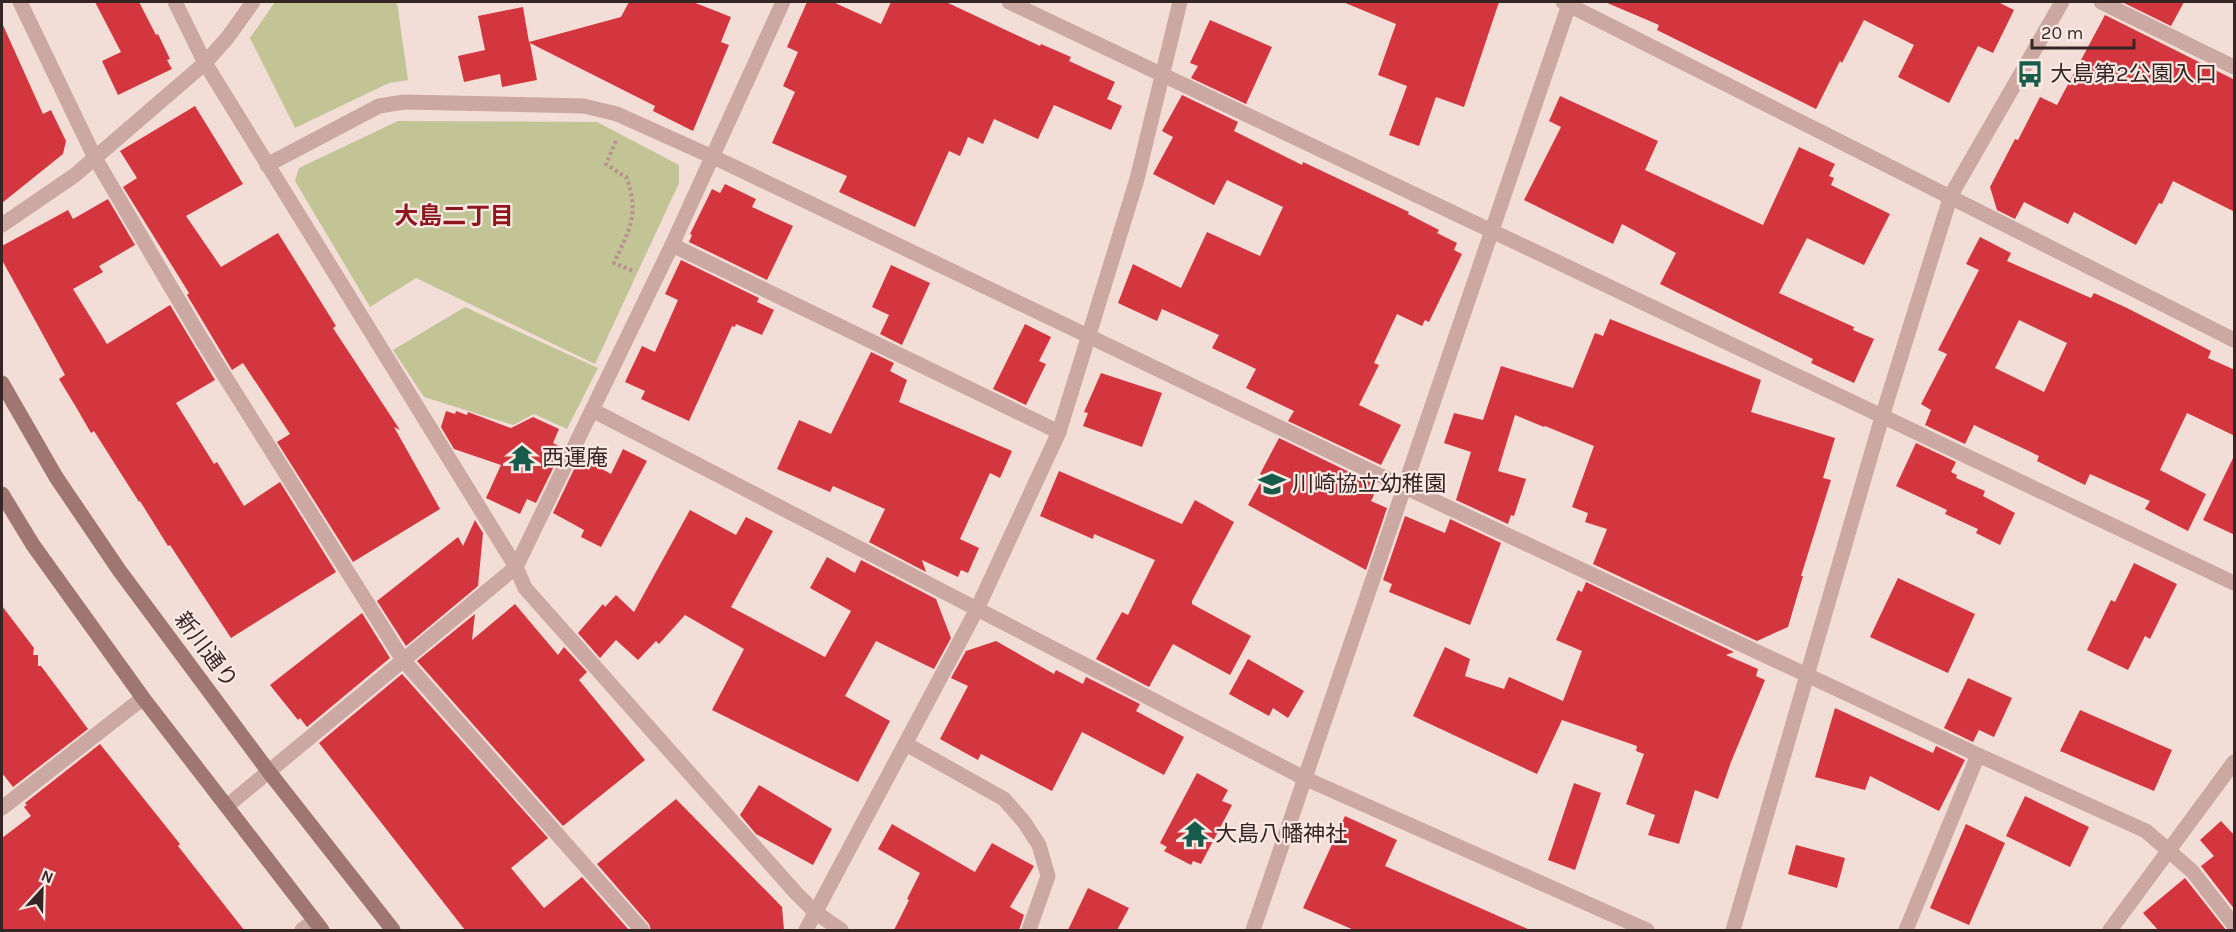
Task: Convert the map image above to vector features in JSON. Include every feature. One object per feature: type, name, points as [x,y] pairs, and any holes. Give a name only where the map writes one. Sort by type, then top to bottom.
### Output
[{"type":"main road","name":"新川通り","points":[[2,382],[56,477],[119,570],[269,772],[393,930]]},
{"type":"main road","points":[[2,494],[33,544],[143,698],[227,806],[313,927]]},
{"type":"street","points":[[20,2],[95,158],[202,340],[404,660],[642,930]]},
{"type":"street","points":[[176,2],[205,63],[516,567],[525,588],[795,893],[815,912],[841,930]]},
{"type":"street","points":[[2,225],[75,175],[205,63],[228,37],[253,2]]},
{"type":"street","points":[[227,806],[516,567],[672,245],[783,2]]},
{"type":"street","points":[[1009,2],[2235,583]]},
{"type":"street","points":[[806,930],[976,609],[1059,432],[1137,179],[1180,2]]},
{"type":"street","points":[[1253,930],[1494,230],[1568,2],[2235,340]]},
{"type":"street","points":[[1733,930],[1882,417],[1951,195],[2062,2]]},
{"type":"street","points":[[2101,2],[2235,67]]},
{"type":"street","points":[[267,165],[379,106],[404,102],[584,106],[617,114],[711,156],[1404,487],[2146,831],[2192,871],[2235,925]]},
{"type":"street","points":[[672,245],[1059,432]]},
{"type":"street","points":[[592,410],[1304,778],[1647,930]]},
{"type":"street","points":[[2,808],[143,698]]},
{"type":"street","points":[[906,744],[1004,799],[1024,822],[1039,845],[1048,876],[1029,930]]},
{"type":"street","points":[[1906,930],[1978,755]]},
{"type":"street","points":[[2110,930],[2235,762]]},
{"type":"path","points":[[606,164],[627,178],[634,199],[632,224],[614,262],[640,274]]},
{"type":"green space","points":[[275,2],[397,2],[408,80],[389,83],[295,128],[250,38]]},
{"type":"green space","points":[[398,121],[597,122],[679,165],[679,183],[595,364],[416,278],[370,307],[295,181],[299,168]]},
{"type":"green space","points":[[465,307],[598,368],[567,429],[534,414],[513,425],[424,397],[393,350]]},
{"type":"building","points":[[95,2],[139,2],[156,35],[158,34],[170,59],[167,60],[172,69],[118,95],[102,61],[121,52]]},
{"type":"building","points":[[629,2],[693,2],[731,17],[721,42],[729,45],[693,131],[653,111],[655,106],[530,43],[537,80],[502,87],[500,74],[464,82],[458,56],[485,50],[478,16],[523,7],[529,42],[621,17]]},
{"type":"building","points":[[807,2],[833,2],[881,24],[891,2],[946,2],[1040,46],[1041,44],[1071,57],[1069,61],[1115,82],[1107,99],[1122,106],[1111,130],[1054,105],[1038,139],[994,119],[983,144],[968,137],[960,156],[949,151],[915,227],[839,192],[847,176],[772,143],[795,92],[783,86],[798,52],[787,47]]},
{"type":"building","points":[[1343,2],[1499,2],[1464,107],[1436,97],[1419,146],[1389,135],[1407,86],[1378,75],[1396,24]]},
{"type":"building","points":[[1605,2],[1998,2],[2014,10],[1993,53],[1978,46],[1949,103],[1898,77],[1914,45],[1864,20],[1816,109],[1657,30],[1659,25]]},
{"type":"building","points":[[2122,2],[2184,2],[2171,26]]},
{"type":"building","points":[[2105,15],[2235,80],[2235,212],[2173,181],[2162,204],[2159,203],[2136,245],[2074,212],[2068,224],[2024,202],[2015,219],[1997,210],[1990,187],[2015,139],[2018,140],[2040,97],[2057,105]]},
{"type":"building","points":[[1210,20],[1272,47],[1246,104],[1191,78],[1198,66],[1190,63]]},
{"type":"building","points":[[2,23],[43,114],[51,110],[66,141],[63,154],[2,203]]},
{"type":"building","points":[[1182,95],[1238,122],[1234,131],[1302,165],[1303,162],[1409,212],[1408,214],[1439,230],[1437,233],[1457,243],[1454,250],[1462,254],[1429,322],[1425,320],[1422,326],[1397,314],[1374,363],[1379,365],[1359,405],[1401,425],[1381,465],[1288,421],[1294,411],[1246,388],[1256,369],[1212,348],[1219,335],[1162,309],[1157,321],[1118,303],[1133,264],[1181,288],[1207,232],[1260,256],[1283,207],[1227,180],[1214,205],[1153,174],[1173,137],[1162,131]]},
{"type":"building","points":[[1560,96],[1658,141],[1645,170],[1763,225],[1799,147],[1835,164],[1829,176],[1834,178],[1831,185],[1890,214],[1864,265],[1807,238],[1779,293],[1854,327],[1853,330],[1874,339],[1854,383],[1811,363],[1813,359],[1660,284],[1676,253],[1622,224],[1613,244],[1524,200],[1561,127],[1549,121]]},
{"type":"building","points":[[195,106],[243,184],[186,216],[221,267],[278,233],[336,326],[333,328],[400,430],[394,427],[440,509],[353,562],[277,442],[290,434],[243,363],[232,370],[187,295],[189,293],[123,187],[137,178],[120,151]]},
{"type":"building","points":[[725,184],[756,199],[752,207],[793,226],[767,280],[689,242],[692,235],[690,234],[712,189],[720,193]]},
{"type":"building","points":[[108,199],[135,245],[99,266],[103,272],[73,289],[107,344],[170,305],[215,380],[176,403],[214,464],[217,462],[244,506],[280,482],[336,572],[231,638],[94,431],[91,433],[59,379],[65,375],[2,260],[2,246],[68,210],[73,219]]},
{"type":"building","points":[[1980,237],[2011,253],[2007,261],[2091,298],[2094,293],[2127,308],[2211,351],[2208,358],[2235,370],[2235,436],[2187,413],[2160,470],[2206,494],[2188,531],[2145,509],[2150,501],[2090,474],[2085,485],[2037,461],[2039,456],[1974,425],[1965,444],[1925,425],[1931,410],[1921,404],[1947,354],[1938,350],[1979,270],[1966,264]],"holes":[[[2019,320],[2067,343],[2044,392],[1995,368]]]},
{"type":"building","points":[[681,260],[759,298],[757,302],[774,310],[762,335],[736,324],[735,327],[732,326],[689,421],[641,399],[645,391],[625,382],[642,346],[655,352],[678,300],[665,294]]},
{"type":"building","points":[[891,265],[930,283],[902,345],[880,334],[889,315],[872,307]]},
{"type":"building","points":[[1610,319],[1761,380],[1751,412],[1835,438],[1823,478],[1831,480],[1801,576],[1803,576],[1788,627],[1757,641],[1593,564],[1607,529],[1585,522],[1588,513],[1572,507],[1594,446],[1545,426],[1515,415],[1498,471],[1526,479],[1514,516],[1511,515],[1508,524],[1456,500],[1471,452],[1444,443],[1454,413],[1483,420],[1501,366],[1573,388],[1595,333],[1603,336]]},
{"type":"building","points":[[1025,324],[1051,337],[1039,361],[1046,364],[1026,405],[993,389]]},
{"type":"building","points":[[871,352],[894,363],[890,371],[907,380],[899,402],[1012,451],[1000,478],[990,473],[960,539],[979,548],[968,573],[961,570],[958,577],[922,560],[926,572],[869,542],[885,509],[833,486],[830,492],[777,469],[799,420],[831,434]]},
{"type":"building","points":[[1101,373],[1162,393],[1142,447],[1083,426],[1088,413],[1084,412]]},
{"type":"building","points":[[446,411],[455,414],[456,411],[467,415],[468,412],[511,428],[533,417],[559,429],[553,443],[563,448],[536,503],[527,499],[520,514],[486,498],[501,465],[454,449],[441,427]]},
{"type":"building","points":[[1279,438],[1372,483],[1368,491],[1374,495],[1371,501],[1387,508],[1366,570],[1248,505],[1264,476],[1260,474]]},
{"type":"building","points":[[1916,443],[1956,462],[1951,472],[1957,475],[1956,478],[1985,491],[1983,496],[2015,513],[2000,545],[1976,533],[1978,529],[1945,514],[1947,510],[1896,486]]},
{"type":"building","points":[[623,449],[647,461],[601,547],[581,537],[584,530],[553,513],[580,457],[611,474]]},
{"type":"building","points":[[2235,454],[2235,535],[2203,520]]},
{"type":"building","points":[[1059,471],[1182,524],[1195,500],[1234,522],[1192,601],[1192,604],[1251,636],[1230,675],[1173,644],[1149,687],[1096,659],[1122,612],[1128,615],[1155,560],[1094,534],[1093,539],[1040,516]]},
{"type":"building","points":[[690,510],[736,535],[746,517],[773,531],[731,607],[825,657],[851,611],[810,588],[827,557],[855,573],[861,560],[936,599],[951,638],[934,669],[876,641],[845,696],[890,721],[858,782],[712,710],[744,649],[685,615],[659,644],[656,641],[638,660],[616,640],[600,658],[578,633],[603,604],[605,607],[616,595],[634,612]]},
{"type":"building","points":[[1405,516],[1445,533],[1450,519],[1501,543],[1470,625],[1389,592],[1392,584],[1383,580]]},
{"type":"building","points":[[475,520],[483,533],[478,586],[406,646],[377,601],[458,537],[463,546]]},
{"type":"building","points":[[2134,563],[2177,584],[2150,639],[2145,636],[2128,670],[2087,650],[2111,600],[2115,602]]},
{"type":"building","points":[[1898,578],[1975,614],[1948,673],[1870,637]]},
{"type":"building","points":[[1586,582],[1734,652],[1726,655],[1758,669],[1756,676],[1765,680],[1718,799],[1695,790],[1679,844],[1648,835],[1655,815],[1626,804],[1644,754],[1636,751],[1637,746],[1562,720],[1537,774],[1413,716],[1445,647],[1470,659],[1465,676],[1504,689],[1509,677],[1563,701],[1582,651],[1556,640],[1578,590],[1582,592]]},
{"type":"building","points":[[515,604],[558,655],[564,647],[587,672],[579,680],[645,760],[563,826],[417,661],[475,614],[472,640]]},
{"type":"building","points":[[2,606],[34,648],[33,655],[38,655],[38,666],[41,666],[88,729],[13,787],[2,773]]},
{"type":"building","points":[[362,613],[390,658],[307,727],[300,718],[298,720],[270,685]]},
{"type":"building","points":[[996,641],[1054,674],[1056,670],[1083,684],[1086,677],[1140,704],[1136,711],[1184,737],[1164,775],[1082,732],[1052,791],[981,754],[978,760],[940,739],[968,686],[951,678],[966,651]]},
{"type":"building","points":[[1248,659],[1304,691],[1288,718],[1273,708],[1269,716],[1229,694]]},
{"type":"building","points":[[402,674],[548,838],[511,868],[544,908],[582,877],[629,930],[465,930],[319,743]]},
{"type":"building","points":[[1968,678],[2012,698],[1994,737],[1979,730],[1973,742],[1944,728]]},
{"type":"building","points":[[1835,708],[1933,753],[1936,746],[1965,760],[1939,811],[1870,776],[1865,790],[1815,777]]},
{"type":"building","points":[[2080,710],[2172,750],[2154,791],[2060,751]]},
{"type":"building","points":[[100,744],[180,844],[178,846],[244,930],[2,930],[2,838],[31,816],[24,807],[27,805],[25,803]]},
{"type":"building","points":[[1197,773],[1228,790],[1222,801],[1232,805],[1201,864],[1193,861],[1191,865],[1164,851],[1167,847],[1160,843]]},
{"type":"building","points":[[1574,783],[1601,793],[1575,870],[1548,860]]},
{"type":"building","points":[[759,785],[832,829],[813,865],[756,834],[740,815]]},
{"type":"building","points":[[2025,796],[2089,827],[2070,867],[2006,836]]},
{"type":"building","points":[[676,799],[782,907],[784,930],[651,930],[649,924],[597,864]]},
{"type":"building","points":[[1345,816],[1397,840],[1385,866],[1530,930],[1354,930],[1303,908]]},
{"type":"building","points":[[2221,821],[2235,836],[2235,910],[2201,866],[2214,856],[2200,840]]},
{"type":"building","points":[[892,824],[975,872],[992,843],[1034,866],[1010,907],[1024,915],[1019,930],[894,930],[920,873],[878,849]]},
{"type":"building","points":[[1966,824],[2005,843],[1969,925],[1930,908]]},
{"type":"building","points":[[1796,845],[1845,858],[1837,888],[1788,874]]},
{"type":"building","points":[[2185,878],[2226,930],[2158,930],[2143,913]]},
{"type":"building","points":[[1088,888],[1129,908],[1117,930],[1068,930]]},
{"type":"place","name":"大島第2公園入口","points":[[2030,74]]},
{"type":"place","name":"西運庵","points":[[522,458]]},
{"type":"place","name":"川崎協立幼稚園","points":[[1272,484]]},
{"type":"place","name":"大島八幡神社","points":[[1195,834]]},
{"type":"district","name":"大島二丁目","points":[[454,216]]}]
